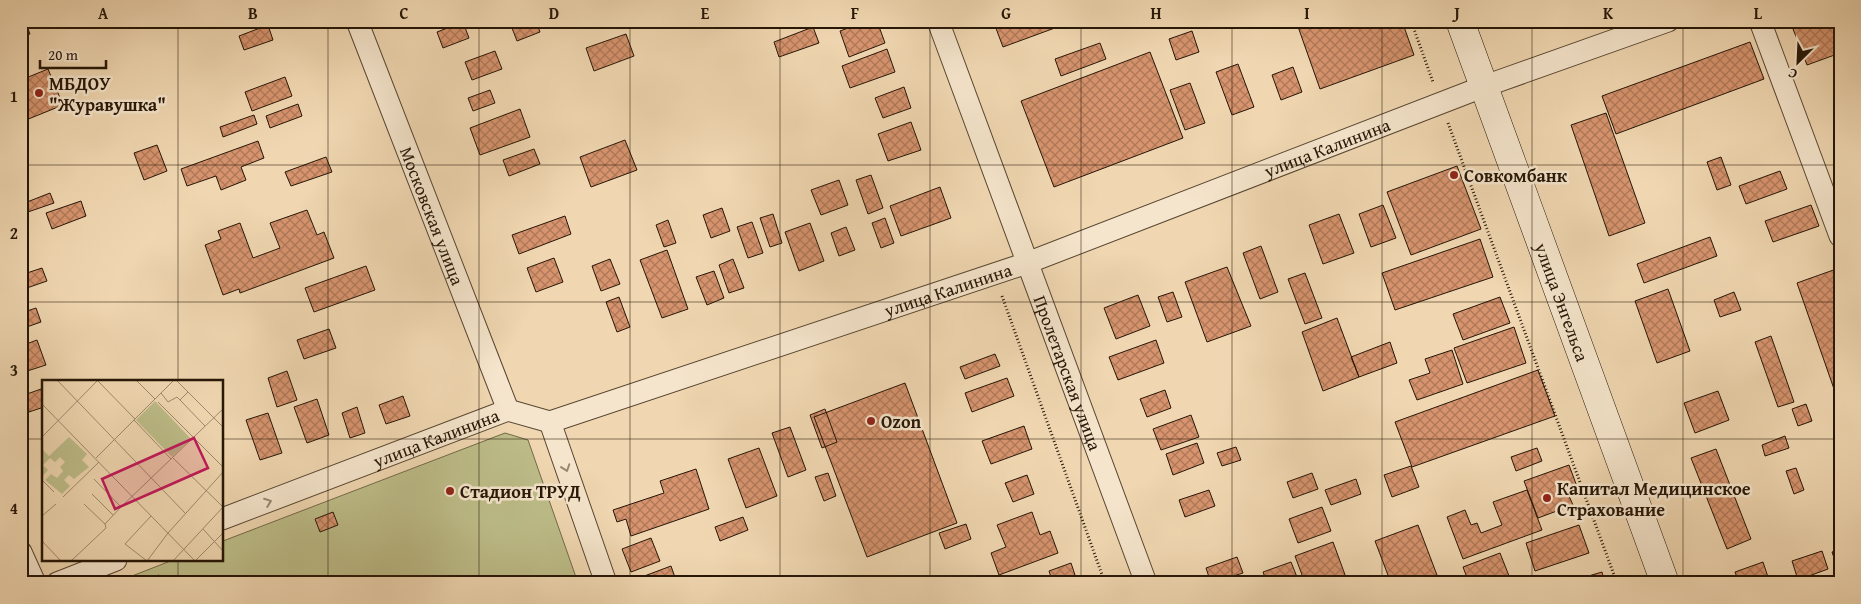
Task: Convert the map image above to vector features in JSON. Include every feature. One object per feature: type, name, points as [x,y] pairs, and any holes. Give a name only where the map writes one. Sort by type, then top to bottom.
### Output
[{"type":"main road","name":"улица Энгельса","points":[[1460,21],[1665,583]]},
{"type":"street","name":"Московская улица","points":[[357,21],[508,410]]},
{"type":"street","name":"Пролетарская улица","points":[[938,21],[1146,583]]},
{"type":"street","name":"улица Калинина","points":[[224,519],[508,410],[550,422],[1027,263],[1485,86],[1668,21]]},
{"type":"street","points":[[1760,21],[1840,236]]},
{"type":"street","points":[[550,422],[606,583]]},
{"type":"street","points":[[21,552],[34,583]]},
{"type":"street","points":[[57,583],[111,562]]},
{"type":"path","points":[[1411,21],[1617,583]]},
{"type":"path","points":[[1002,296],[1105,583]]},
{"type":"path","points":[[253,583],[258,577],[408,579],[410,583]]},
{"type":"green space","name":"Стадион ТРУД","points":[[505,433],[528,440],[578,583],[114,583],[168,562],[224,562],[224,541]]},
{"type":"building","name":"МБДОУ \"Журавушка\"","points":[[21,21],[25,21],[30,34],[21,38]]},
{"type":"building","points":[[530,21],[536,21],[540,32],[517,41],[512,28]]},
{"type":"building","points":[[867,21],[877,21],[885,43],[849,57],[840,31]]},
{"type":"building","points":[[1000,21],[1062,21],[1063,25],[1003,47],[994,23]]},
{"type":"building","points":[[1296,21],[1402,21],[1414,55],[1320,89]]},
{"type":"building","points":[[1813,21],[1840,21],[1840,53],[1807,65],[1793,29]]},
{"type":"building","points":[[463,22],[469,38],[443,48],[437,32]]},
{"type":"building","points":[[268,25],[273,40],[244,50],[239,36]]},
{"type":"building","points":[[813,27],[819,43],[779,57],[774,42]]},
{"type":"building","points":[[1192,31],[1199,52],[1176,60],[1169,39]]},
{"type":"building","points":[[626,34],[634,56],[594,71],[586,48]]},
{"type":"building","points":[[1750,42],[1764,79],[1616,134],[1602,96]]},
{"type":"building","points":[[1100,43],[1106,59],[1061,76],[1055,59]]},
{"type":"building","points":[[887,49],[895,72],[850,88],[842,66]]},
{"type":"building","points":[[495,51],[502,69],[472,80],[465,62]]},
{"type":"building","points":[[1150,52],[1183,138],[1054,187],[1021,101]]},
{"type":"building","points":[[1238,64],[1254,107],[1232,115],[1216,72]]},
{"type":"building","points":[[1293,67],[1302,92],[1281,100],[1272,75]]},
{"type":"building","name":"МБДОУ \"Журавушка\"","points":[[48,69],[63,105],[21,122],[21,80]]},
{"type":"building","points":[[285,77],[292,96],[252,111],[245,92]]},
{"type":"building","points":[[1190,83],[1205,123],[1185,130],[1170,90]]},
{"type":"building","points":[[904,87],[911,108],[883,118],[875,98]]},
{"type":"building","points":[[490,90],[495,103],[473,111],[468,98]]},
{"type":"building","points":[[298,104],[302,116],[270,128],[266,116]]},
{"type":"building","points":[[520,109],[530,137],[480,155],[470,128]]},
{"type":"building","points":[[1606,113],[1645,223],[1609,236],[1571,125]]},
{"type":"building","points":[[254,115],[257,124],[223,137],[220,127]]},
{"type":"building","points":[[911,122],[921,150],[888,161],[878,134]]},
{"type":"building","points":[[625,140],[637,170],[591,187],[580,157]]},
{"type":"building","points":[[258,141],[264,158],[241,167],[246,180],[221,190],[216,176],[187,186],[181,169]]},
{"type":"building","points":[[157,145],[167,171],[144,180],[134,153]]},
{"type":"building","points":[[534,149],[540,164],[509,176],[503,160]]},
{"type":"building","points":[[326,157],[332,172],[291,186],[285,172]]},
{"type":"building","points":[[1721,157],[1731,185],[1717,190],[1707,162]]},
{"type":"building","points":[[1457,166],[1481,229],[1411,255],[1387,192]]},
{"type":"building","points":[[1780,171],[1787,189],[1746,204],[1739,186]]},
{"type":"building","points":[[871,175],[883,208],[868,214],[856,180]]},
{"type":"building","points":[[839,180],[848,205],[821,215],[811,190]]},
{"type":"building","points":[[940,187],[951,218],[901,236],[890,206]]},
{"type":"building","points":[[50,193],[54,203],[25,213],[22,204]]},
{"type":"building","points":[[81,201],[86,216],[52,229],[46,213]]},
{"type":"building","points":[[1383,205],[1396,238],[1371,247],[1359,214]]},
{"type":"building","points":[[1811,205],[1819,226],[1773,242],[1765,221]]},
{"type":"building","points":[[722,208],[730,231],[711,238],[703,215]]},
{"type":"building","points":[[307,210],[317,235],[324,232],[334,258],[240,293],[239,289],[223,295],[205,245],[221,239],[218,231],[240,223],[253,258],[280,248],[270,223]]},
{"type":"building","points":[[773,214],[782,243],[770,247],[760,218]]},
{"type":"building","points":[[1339,214],[1354,253],[1323,264],[1309,225]]},
{"type":"building","points":[[565,216],[571,234],[519,254],[512,235]]},
{"type":"building","points":[[885,218],[894,243],[881,248],[872,223]]},
{"type":"building","points":[[668,220],[676,243],[664,247],[656,225]]},
{"type":"building","points":[[752,222],[763,253],[748,258],[737,227]]},
{"type":"building","points":[[810,223],[824,261],[799,271],[785,232]]},
{"type":"building","points":[[846,227],[855,250],[839,256],[831,233]]},
{"type":"building","points":[[1710,237],[1717,256],[1644,283],[1637,264]]},
{"type":"building","points":[[1480,239],[1493,277],[1395,310],[1382,273]]},
{"type":"building","points":[[1261,246],[1278,292],[1260,299],[1243,253]]},
{"type":"building","points":[[667,250],[688,309],[662,318],[640,260]]},
{"type":"building","points":[[554,258],[563,282],[536,292],[527,268]]},
{"type":"building","points":[[610,259],[620,284],[601,291],[592,266]]},
{"type":"building","points":[[733,259],[744,288],[729,293],[719,265]]},
{"type":"building","points":[[366,266],[375,290],[314,312],[305,288]]},
{"type":"building","points":[[1227,267],[1251,326],[1207,342],[1185,282]]},
{"type":"building","points":[[42,268],[47,281],[21,290],[21,275]]},
{"type":"building","points":[[1839,268],[1840,387],[1834,389],[1797,283]]},
{"type":"building","points":[[714,271],[724,298],[707,305],[696,277]]},
{"type":"building","points":[[1305,273],[1322,318],[1305,324],[1288,279]]},
{"type":"building","points":[[1668,289],[1690,351],[1657,363],[1635,301]]},
{"type":"building","points":[[1173,292],[1182,317],[1167,322],[1158,297]]},
{"type":"building","points":[[1734,292],[1741,310],[1720,317],[1714,300]]},
{"type":"building","points":[[1138,295],[1150,326],[1116,339],[1104,308]]},
{"type":"building","points":[[619,297],[630,327],[617,332],[606,302]]},
{"type":"building","points":[[1500,297],[1510,323],[1463,340],[1453,314]]},
{"type":"building","points":[[36,308],[41,322],[21,329],[21,313]]},
{"type":"building","points":[[1337,318],[1359,377],[1323,391],[1302,332]]},
{"type":"building","points":[[1514,327],[1526,363],[1467,383],[1454,348]]},
{"type":"building","points":[[329,329],[336,348],[304,359],[297,340]]},
{"type":"building","points":[[1771,336],[1794,402],[1778,407],[1755,342]]},
{"type":"building","points":[[37,340],[46,365],[21,373],[21,346]]},
{"type":"building","points":[[1156,340],[1164,363],[1118,380],[1109,357]]},
{"type":"building","points":[[1390,342],[1397,363],[1359,377],[1351,357]]},
{"type":"building","points":[[1452,350],[1463,384],[1417,400],[1409,380],[1430,373],[1425,359]]},
{"type":"building","points":[[995,354],[1000,366],[965,379],[960,367]]},
{"type":"building","points":[[1538,370],[1555,416],[1412,467],[1395,422]]},
{"type":"building","points":[[287,371],[297,400],[277,407],[268,378]]},
{"type":"building","points":[[1007,378],[1014,396],[972,412],[965,393]]},
{"type":"building","points":[[905,383],[957,523],[867,557],[814,417]]},
{"type":"building","points":[[42,389],[42,408],[29,412],[24,395]]},
{"type":"building","points":[[1165,390],[1171,408],[1147,417],[1140,399]]},
{"type":"building","points":[[1718,391],[1729,420],[1695,433],[1684,403]]},
{"type":"building","points":[[403,396],[410,416],[386,424],[379,405]]},
{"type":"building","points":[[317,399],[329,435],[307,443],[294,407]]},
{"type":"building","points":[[1806,404],[1812,421],[1798,426],[1792,409]]},
{"type":"building","points":[[357,407],[365,433],[350,438],[342,413]]},
{"type":"building","points":[[825,409],[837,442],[822,448],[810,415]]},
{"type":"building","points":[[268,413],[282,453],[260,460],[246,420]]},
{"type":"building","points":[[1191,415],[1199,437],[1161,450],[1153,429]]},
{"type":"building","points":[[1024,426],[1032,449],[991,464],[982,441]]},
{"type":"building","points":[[790,427],[806,470],[788,477],[772,433]]},
{"type":"building","points":[[1785,436],[1789,448],[1765,456],[1762,445]]},
{"type":"building","points":[[1197,443],[1204,463],[1173,475],[1166,454]]},
{"type":"building","points":[[1236,447],[1241,460],[1222,466],[1217,453]]},
{"type":"building","points":[[759,448],[777,496],[746,508],[728,459]]},
{"type":"building","points":[[1537,448],[1542,461],[1516,471],[1511,457]]},
{"type":"building","points":[[1716,449],[1751,539],[1727,549],[1691,458]]},
{"type":"building","points":[[1569,465],[1579,492],[1569,496],[1573,505],[1538,518],[1524,481]]},
{"type":"building","points":[[1411,466],[1419,487],[1392,497],[1384,475]]},
{"type":"building","points":[[1796,468],[1804,490],[1794,494],[1786,471]]},
{"type":"building","points":[[696,469],[709,509],[631,536],[626,519],[617,522],[613,510],[664,493],[660,481]]},
{"type":"building","points":[[828,473],[836,496],[824,501],[815,477]]},
{"type":"building","points":[[1312,473],[1318,489],[1293,498],[1287,482]]},
{"type":"building","points":[[1027,475],[1034,494],[1013,502],[1005,483]]},
{"type":"building","points":[[1356,479],[1361,494],[1331,505],[1325,490]]},
{"type":"building","points":[[1209,490],[1215,506],[1185,517],[1179,500]]},
{"type":"building","points":[[1527,490],[1542,530],[1463,559],[1447,517],[1465,510],[1471,525],[1477,523],[1481,533],[1502,525],[1493,502]]},
{"type":"building","points":[[1322,507],[1331,531],[1298,543],[1289,519]]},
{"type":"building","points":[[333,512],[338,525],[320,532],[315,519]]},
{"type":"building","points":[[1032,512],[1040,535],[1050,531],[1058,553],[999,575],[991,553],[1006,547],[997,525]]},
{"type":"building","points":[[743,517],[748,530],[720,541],[715,527]]},
{"type":"building","points":[[966,524],[971,539],[945,549],[939,533]]},
{"type":"building","points":[[1418,525],[1440,583],[1391,583],[1375,541]]},
{"type":"building","points":[[1579,525],[1589,553],[1535,571],[1526,543]]},
{"type":"building","points":[[651,538],[660,561],[631,572],[622,549]]},
{"type":"building","points":[[1333,542],[1348,583],[1305,583],[1295,556]]},
{"type":"building","points":[[1840,549],[1840,575],[1832,552]]},
{"type":"building","points":[[1822,551],[1828,569],[1798,580],[1792,561]]},
{"type":"building","points":[[1500,553],[1511,581],[1506,583],[1469,583],[1463,567]]},
{"type":"building","points":[[1237,557],[1243,573],[1211,583],[1206,568]]},
{"type":"building","points":[[1291,562],[1299,582],[1267,583],[1263,572]]},
{"type":"building","points":[[1763,562],[1770,583],[1739,583],[1735,572]]},
{"type":"building","points":[[1071,563],[1077,581],[1072,583],[1053,583],[1049,571]]},
{"type":"building","points":[[671,566],[677,583],[641,583],[639,578]]},
{"type":"building","points":[[1602,572],[1605,583],[1565,583]]},
{"type":"building","points":[[159,575],[162,583],[136,583]]},
{"type":"place","name":"МБДОУ \"Журавушка\"","points":[[39,93]]},
{"type":"place","name":"Совкомбанк","points":[[1454,175]]},
{"type":"place","name":"Ozon","points":[[871,421]]},
{"type":"place","name":"Стадион ТРУД","points":[[450,491]]},
{"type":"place","name":"Капитал Медицинское Страхование","points":[[1547,498]]}]
